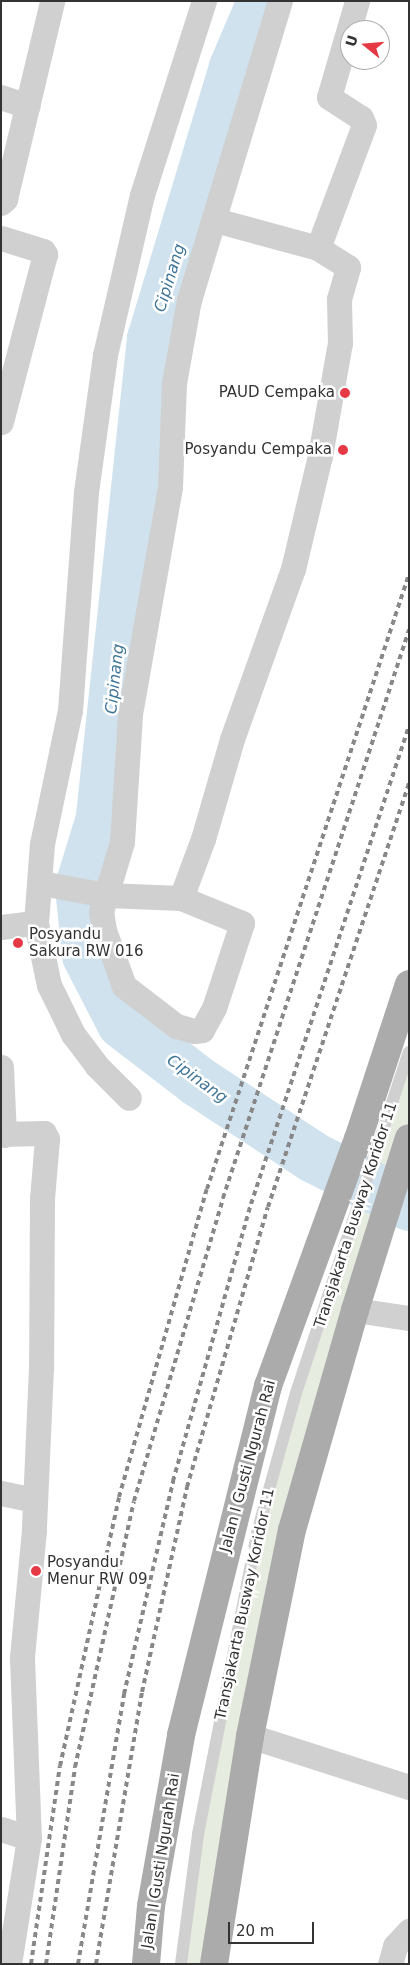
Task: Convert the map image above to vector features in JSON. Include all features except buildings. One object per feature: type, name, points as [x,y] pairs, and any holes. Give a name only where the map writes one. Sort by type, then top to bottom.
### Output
[{"type":"main road","name":"Jalan I Gusti Ngurah Rai","points":[[146,1964],[152,1896],[181,1734],[268,1386],[315,1252],[367,1148],[409,984]]},
{"type":"main road","points":[[214,1964],[250,1736],[292,1530],[354,1310],[355,1265],[397,1174],[409,1140]]},
{"type":"street","points":[[1,203],[5,199],[52,1]]},
{"type":"street","points":[[129,1098],[97,1066],[73,1034],[49,985],[36,923],[52,884],[42,844],[70,710],[86,492],[105,355],[142,195],[204,1]]},
{"type":"street","points":[[52,884],[103,894],[181,898],[242,923],[214,1008],[202,1030],[194,1031],[176,1026],[124,986],[104,930],[101,912],[103,894],[122,842],[130,714],[170,487],[174,382],[189,300],[215,220],[280,1]]},
{"type":"street","points":[[318,248],[364,125],[361,118],[329,97],[357,1]]},
{"type":"street","points":[[1,97],[27,106]]},
{"type":"street","points":[[181,898],[203,839],[232,739],[293,569],[320,456],[340,343],[340,299],[348,267],[318,248],[215,220]]},
{"type":"street","points":[[1,238],[43,251],[44,254],[1,422]]},
{"type":"street","points":[[1,927],[36,923]]},
{"type":"street","points":[[1,1067],[3,1134],[44,1133],[47,1139],[34,1500],[22,1658],[29,1838],[8,1964]]},
{"type":"street","points":[[354,1310],[409,1318]]},
{"type":"street","points":[[1,1493],[34,1500]]},
{"type":"street","points":[[250,1736],[409,1787]]},
{"type":"street","points":[[1,1829],[29,1838]]},
{"type":"street","points":[[390,1964],[396,1946],[409,1931]]},
{"type":"lane","name":"Transjakarta Busway Koridor 11","points":[[182,1964],[198,1834],[258,1529],[296,1393],[355,1265],[367,1148],[409,1052]]},
{"type":"shaded area","points":[[409,1051],[409,1138],[292,1530],[214,1964],[182,1964],[198,1834],[258,1529]]},
{"type":"waterway","name":"Cipinang","points":[[262,1],[234,67],[152,338],[100,821],[80,886],[87,955],[122,1023],[199,1082],[313,1157],[409,1205]]},
{"type":"railway","points":[[31,1964],[60,1766],[119,1497],[207,1189],[409,574]]},
{"type":"railway","points":[[46,1964],[75,1767],[134,1501],[223,1198],[409,630]]},
{"type":"railway","points":[[78,1964],[124,1694],[173,1481],[251,1204],[409,726]]},
{"type":"railway","points":[[96,1964],[142,1692],[187,1487],[268,1207],[409,783]]},
{"type":"place","name":"PAUD Cempaka","points":[[345,393]]},
{"type":"place","name":"Posyandu Cempaka","points":[[343,450]]},
{"type":"place","name":"Posyandu Sakura RW 016","points":[[18,943]]},
{"type":"place","name":"Posyandu Menur RW 09","points":[[36,1571]]}]
